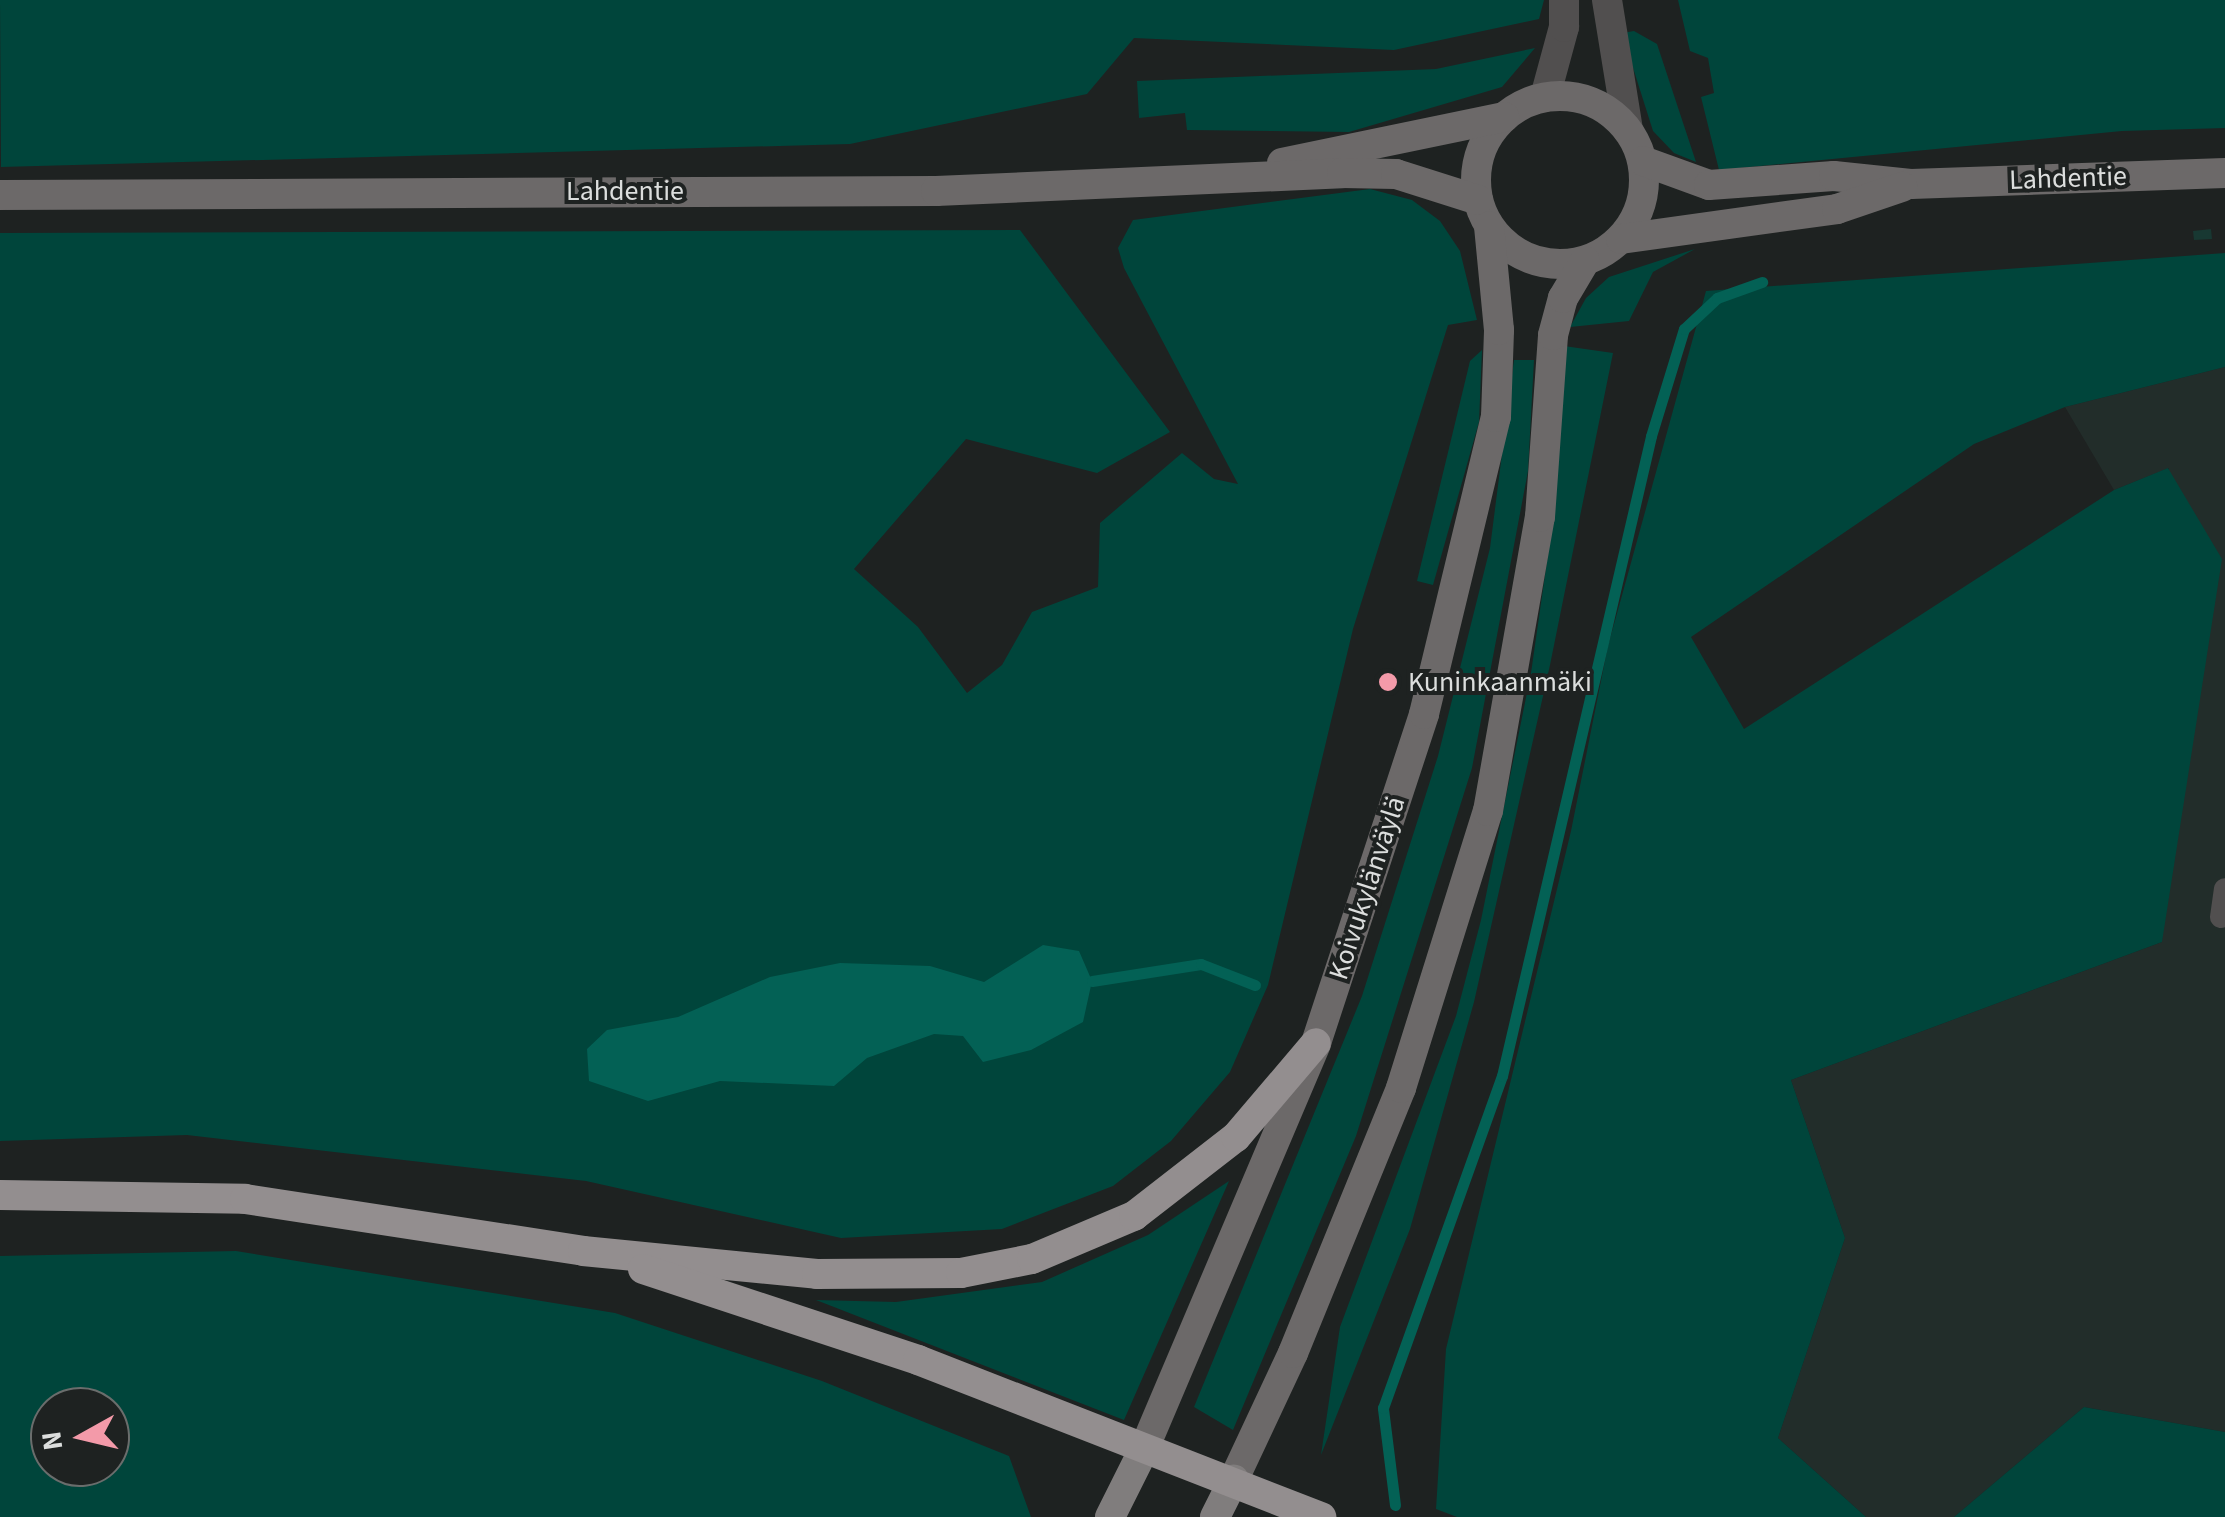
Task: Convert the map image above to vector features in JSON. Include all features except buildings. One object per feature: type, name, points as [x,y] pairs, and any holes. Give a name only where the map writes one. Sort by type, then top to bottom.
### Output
[{"type":"highway","points":[[0,1196],[246,1199],[583,1251],[894,1278],[1032,1259],[1134,1216],[1204,1166],[1316,1043]]},
{"type":"highway","points":[[583,1251],[808,1320],[1144,1449],[1234,1478],[1321,1517]]},
{"type":"main road","points":[[1215,1517],[1293,1353],[1401,1088],[1488,810],[1540,517],[1553,335],[1563,298],[1585,261],[1620,239],[1636,218],[1642,161],[1628,130],[1601,106],[1572,96],[1545,97],[1504,117],[1486,141],[1476,170],[1484,213],[1512,250],[1538,262],[1585,261]]},
{"type":"main road","name":"Lahdentie","points":[[1250,173],[1504,117]]},
{"type":"main road","name":"Lahdentie","points":[[1642,161],[1709,185],[1834,176],[1911,184],[2225,173]]},
{"type":"main road","name":"Lahdentie","points":[[0,195],[936,191],[1250,173],[1396,174],[1484,213]]},
{"type":"main road","name":"Lahdentie","points":[[1620,239],[1838,209],[1911,184]]},
{"type":"main road","name":"Koivukylänväylä","points":[[1110,1517],[1144,1449],[1316,1043],[1424,714],[1496,416],[1499,330],[1484,213]]},
{"type":"street","points":[[1545,97],[1564,27],[1564,0]]},
{"type":"street","points":[[1607,0],[1628,130]]},
{"type":"lane","points":[[2221,917],[2225,889]]},
{"type":"shaded area","points":[[0,0],[1544,0],[1539,19],[1394,50],[1134,38],[1087,94],[850,144],[1,167]]},
{"type":"shaded area","points":[[1678,0],[2225,0],[2225,128],[2122,131],[1719,170],[1701,97],[1714,93],[1708,58],[1690,51]]},
{"type":"shaded area","points":[[1634,31],[1657,44],[1696,162],[1674,153],[1653,131],[1622,33]]},
{"type":"shaded area","points":[[1535,48],[1502,87],[1349,132],[1187,130],[1185,113],[1139,118],[1137,81],[1436,69]]},
{"type":"shaded area","points":[[1370,189],[1412,200],[1440,221],[1460,251],[1477,320],[1448,325],[1353,629],[1268,985],[1230,1072],[1171,1141],[1113,1186],[1002,1229],[841,1238],[586,1181],[187,1135],[0,1141],[0,233],[1020,230],[1170,432],[1097,473],[966,439],[854,569],[918,627],[967,693],[1002,665],[1032,612],[1098,587],[1100,523],[1182,453],[1214,479],[1238,484],[1124,268],[1118,248],[1133,220]]},
{"type":"shaded area","points":[[1695,249],[1653,272],[1629,321],[1570,327],[1586,298],[1609,277]]},
{"type":"shaded area","points":[[2225,253],[2225,367],[2065,407],[1974,444],[1691,637],[1744,729],[2114,490],[2168,468],[2222,559],[2162,942],[1791,1080],[1845,1238],[1778,1438],[1866,1517],[1457,1517],[1436,1509],[1446,1349],[1571,831],[1608,646],[1706,291]]},
{"type":"shaded area","points":[[1564,346],[1613,353],[1550,665],[1474,1002],[1410,1229],[1321,1455],[1340,1327],[1456,1016],[1481,920],[1531,673],[1553,519]]},
{"type":"shaded area","points":[[1482,350],[1479,422],[1433,585],[1417,581],[1470,361]]},
{"type":"shaded area","points":[[1514,360],[1534,360],[1528,471],[1472,768],[1356,1136],[1233,1430],[1194,1407],[1362,996],[1438,756],[1490,548]]},
{"type":"shaded area","points":[[2225,367],[2225,1432],[2084,1407],[1954,1517],[1866,1517],[1778,1438],[1845,1238],[1791,1080],[2162,942],[2169,468],[2114,490],[2065,407]]},
{"type":"shaded area","points":[[1043,945],[1079,951],[1092,981],[1083,1022],[1031,1050],[983,1062],[963,1036],[934,1034],[867,1058],[834,1086],[720,1081],[648,1101],[589,1081],[587,1049],[607,1030],[678,1017],[770,977],[840,963],[930,966],[984,982]]},
{"type":"shaded area","points":[[1229,1181],[1124,1420],[816,1300],[896,1302],[1042,1282],[1148,1235]]},
{"type":"shaded area","points":[[236,1251],[615,1313],[822,1381],[1009,1456],[1031,1517],[0,1517],[0,1256]]},
{"type":"shaded area","points":[[2084,1407],[2225,1432],[2225,1517],[1954,1517]]},
{"type":"waterway","points":[[1395,1505],[1383,1408],[1502,1076],[1651,436],[1684,329],[1717,298],[1762,282]]},
{"type":"waterway","points":[[1092,981],[1201,964],[1255,985]]},
{"type":"place","name":"Kuninkaanmäki","points":[[1388,682]]}]
